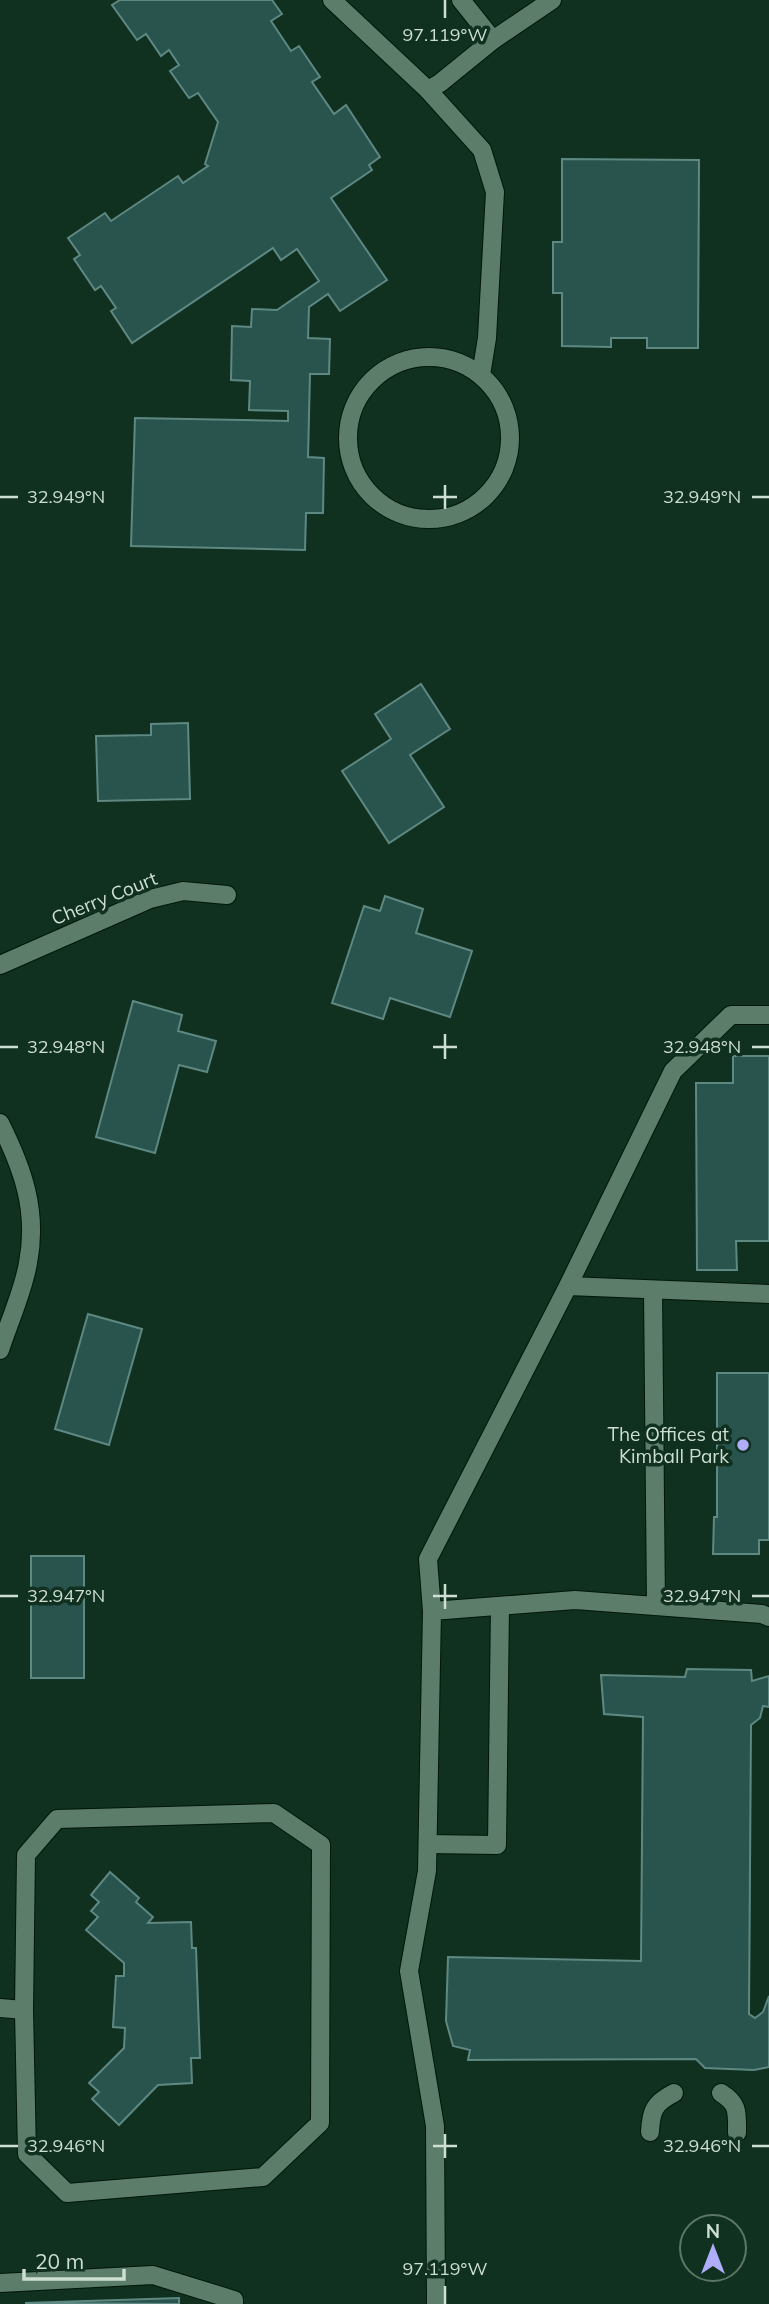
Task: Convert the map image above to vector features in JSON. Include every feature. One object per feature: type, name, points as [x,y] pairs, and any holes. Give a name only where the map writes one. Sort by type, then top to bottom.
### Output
[{"type":"street","points":[[332,0],[428,90],[482,150],[495,192],[486,338],[481,375],[501,401],[510,431],[510,448],[506,463],[489,494],[460,513],[442,518],[407,517],[376,500],[363,486],[348,450],[347,430],[360,393],[389,367],[407,359],[446,358],[481,375]]},
{"type":"street","points":[[461,0],[494,40]]},
{"type":"street","points":[[428,90],[552,0]]},
{"type":"street","name":"Cherry Court","points":[[0,965],[149,899],[183,891],[227,895]]},
{"type":"street","points":[[436,2304],[435,2126],[409,1971],[427,1871],[432,1611],[428,1559],[568,1286],[673,1071],[731,1015],[769,1015]]},
{"type":"street","points":[[0,1123],[24,1175],[32,1218],[28,1264],[0,1350]]},
{"type":"street","points":[[568,1286],[769,1294]]},
{"type":"street","points":[[653,1290],[656,1606]]},
{"type":"street","points":[[432,1611],[575,1600],[762,1614],[769,1617]]},
{"type":"street","points":[[428,1844],[497,1845],[500,1606]]},
{"type":"street","points":[[274,1813],[321,1845],[320,2123],[263,2177],[67,2193],[27,2154],[24,2010],[26,1855],[57,1819],[274,1813]]},
{"type":"street","points":[[0,2008],[24,2010]]},
{"type":"street","points":[[650,2132],[651,2114],[661,2099],[674,2093]]},
{"type":"street","points":[[721,2093],[732,2100],[737,2112],[737,2133]]},
{"type":"street","points":[[0,2283],[153,2275],[234,2301],[234,2304]]},
{"type":"building","points":[[120,0],[272,0],[282,14],[271,21],[291,51],[299,46],[320,77],[312,82],[334,114],[346,105],[380,157],[369,165],[372,170],[331,198],[387,280],[340,311],[328,294],[309,307],[308,338],[330,339],[329,374],[310,374],[308,457],[324,458],[323,513],[306,513],[305,550],[131,546],[135,418],[288,421],[288,411],[249,410],[250,381],[231,380],[232,326],[251,327],[252,309],[277,310],[319,281],[297,249],[281,260],[273,248],[132,343],[111,311],[116,308],[101,286],[95,290],[74,259],[80,255],[68,238],[105,213],[111,221],[178,176],[183,183],[208,166],[205,164],[218,122],[198,93],[189,98],[170,71],[179,65],[169,50],[161,56],[146,34],[137,40],[112,5]]},
{"type":"building","points":[[562,159],[699,160],[698,348],[647,348],[647,338],[611,338],[611,347],[562,346],[562,293],[553,293],[553,242],[562,242]]},
{"type":"building","points":[[421,684],[450,729],[410,755],[444,807],[389,843],[342,771],[391,739],[375,714]]},
{"type":"building","points":[[188,723],[190,799],[98,801],[96,736],[151,735],[151,724]]},
{"type":"building","points":[[385,896],[423,909],[416,933],[472,951],[450,1017],[390,998],[383,1019],[332,1003],[364,906],[380,911]]},
{"type":"building","points":[[133,1001],[182,1015],[178,1031],[216,1041],[207,1072],[179,1065],[155,1153],[96,1137]]},
{"type":"building","points":[[733,1056],[769,1056],[769,1241],[736,1241],[737,1270],[697,1270],[696,1083],[733,1083]]},
{"type":"building","points":[[88,1314],[142,1329],[109,1445],[55,1429]]},
{"type":"building","name":"The Offices at Kimball Park","points":[[717,1373],[769,1373],[769,1540],[759,1540],[759,1554],[713,1554],[714,1517],[717,1517]]},
{"type":"building","points":[[31,1556],[84,1556],[84,1678],[31,1678]]},
{"type":"building","points":[[687,1669],[751,1670],[752,1681],[769,1676],[769,1707],[763,1706],[760,1718],[751,1725],[749,2014],[755,2018],[763,2012],[769,1996],[769,2067],[754,2070],[705,2068],[696,2059],[468,2060],[470,2050],[453,2046],[446,2021],[448,1957],[641,1961],[643,1717],[604,1714],[601,1675],[685,1677]]},
{"type":"building","points":[[110,1872],[139,1898],[136,1902],[153,1917],[148,1923],[191,1922],[192,1948],[196,1948],[200,2058],[191,2058],[192,2083],[158,2085],[119,2125],[92,2099],[99,2092],[89,2083],[124,2048],[125,2028],[113,2027],[116,1976],[124,1976],[124,1963],[86,1930],[98,1917],[91,1911],[99,1902],[91,1895]]},
{"type":"building","points":[[179,2298],[179,2304],[25,2303]]},
{"type":"place","name":"The Offices at Kimball Park","points":[[743,1445]]}]
